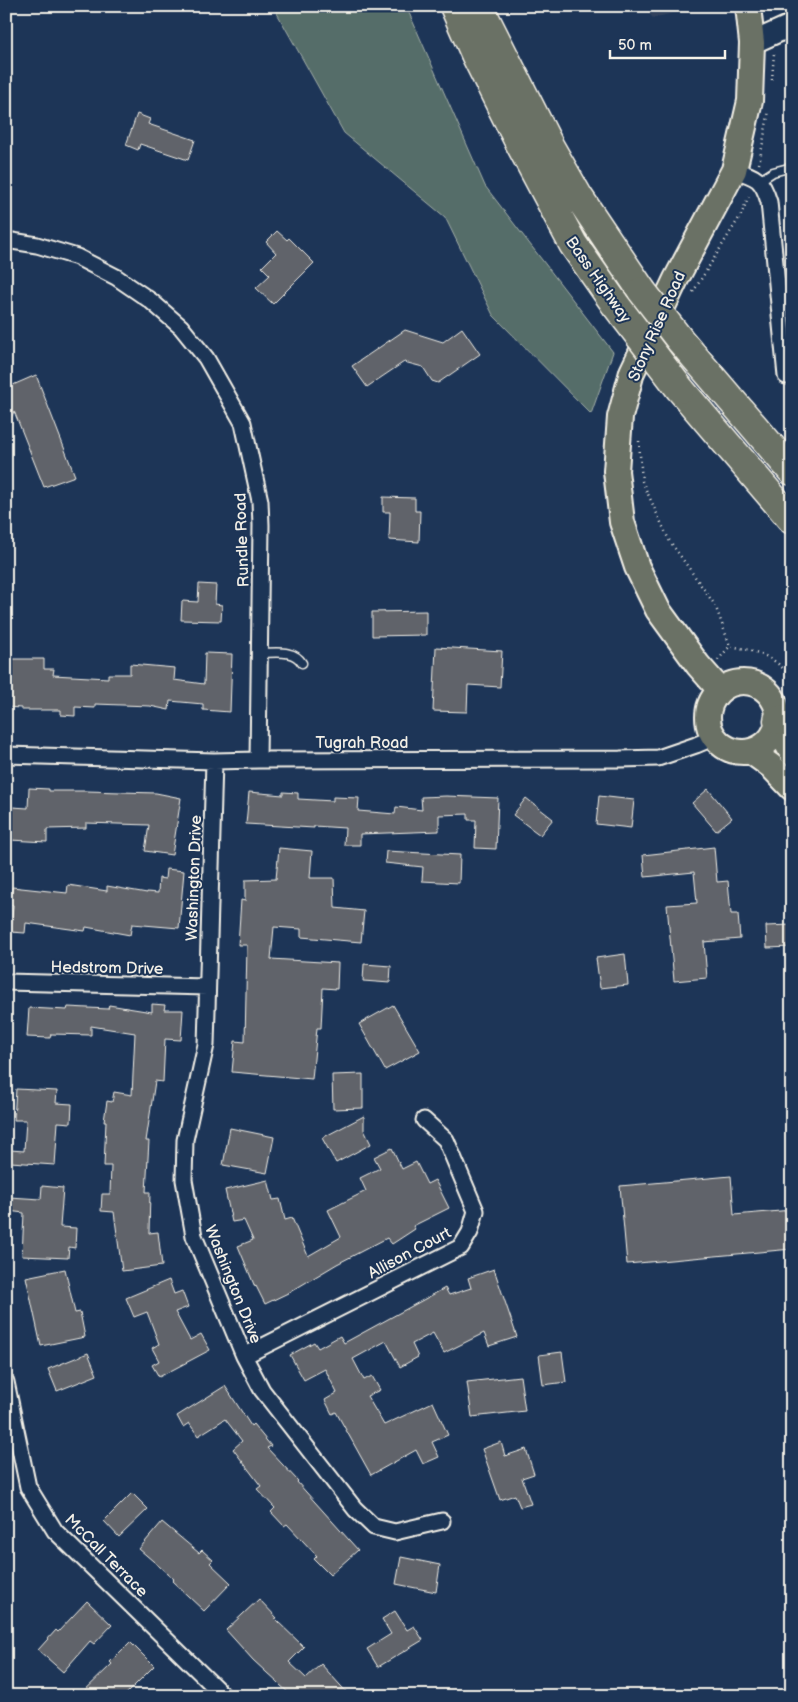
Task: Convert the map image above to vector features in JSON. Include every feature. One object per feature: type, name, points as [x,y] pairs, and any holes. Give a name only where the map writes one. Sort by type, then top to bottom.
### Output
[{"type":"highway","name":"Bass Highway","points":[[454,6],[475,54],[573,244],[615,304],[680,390],[792,520]]},
{"type":"highway","name":"Bass Highway","points":[[479,6],[550,147],[583,204],[642,291],[680,340],[792,471]]},
{"type":"main road","name":"Stony Rise Road","points":[[720,690],[698,665],[658,610],[637,567],[622,522],[616,472],[620,417],[632,372],[676,279],[734,170],[750,101],[752,43],[748,6]]},
{"type":"main road","points":[[782,723],[765,744],[750,751],[740,752],[730,749],[715,737],[710,727],[708,716],[710,704],[720,690],[731,684],[744,682],[762,688],[775,702],[782,723],[785,740],[792,753]]},
{"type":"main road","points":[[750,751],[771,766],[792,788]]},
{"type":"street","points":[[752,43],[792,26]]},
{"type":"street","points":[[734,170],[756,177],[769,202],[786,327],[786,376]]},
{"type":"street","name":"Rundle Road","points":[[6,240],[77,257],[116,277],[151,300],[181,327],[206,358],[243,423],[260,501],[262,525],[258,760]]},
{"type":"street","name":"Tugrah Road","points":[[6,755],[214,761],[647,758],[666,755],[715,737]]},
{"type":"street","name":"Washington Drive","points":[[214,761],[206,1045],[185,1140],[184,1180],[194,1236],[244,1356],[262,1390],[355,1510],[374,1527],[396,1532],[442,1521]]},
{"type":"street","name":"Hedstrom Drive","points":[[6,982],[207,987]]},
{"type":"street","name":"Allison Court","points":[[244,1356],[461,1247],[470,1232],[476,1212],[446,1140],[424,1120]]},
{"type":"street","name":"McCall Terrace","points":[[6,1382],[28,1487],[55,1531],[224,1696]]},
{"type":"lane","points":[[759,181],[774,172],[792,167]]},
{"type":"lane","points":[[260,653],[292,654],[300,658],[302,663]]},
{"type":"shaded area","points":[[642,6],[702,6],[653,18]]},
{"type":"green space","points":[[273,6],[406,6],[485,186],[613,352],[591,414],[493,315],[445,217],[344,133]]},
{"type":"building","points":[[137,114],[150,119],[148,124],[195,140],[188,160],[140,144],[138,150],[126,145]]},
{"type":"building","points":[[277,231],[287,240],[289,238],[314,263],[273,304],[256,288],[270,275],[262,267],[276,253],[266,242]]},
{"type":"building","points":[[462,328],[480,354],[438,383],[432,381],[423,367],[404,362],[367,387],[352,366],[405,330],[443,342]]},
{"type":"building","points":[[36,375],[75,476],[44,487],[14,411],[6,430],[6,388]]},
{"type":"building","points":[[383,497],[415,498],[415,511],[420,511],[419,542],[389,540],[390,512],[383,512]]},
{"type":"building","points":[[199,584],[216,585],[215,604],[222,605],[221,621],[181,620],[182,601],[198,602]]},
{"type":"building","points":[[426,611],[426,635],[372,636],[372,612]]},
{"type":"building","points":[[436,647],[502,651],[500,687],[468,685],[467,712],[433,711]]},
{"type":"building","points":[[205,653],[232,654],[230,712],[203,710],[203,704],[170,701],[169,710],[150,706],[95,704],[95,708],[75,707],[75,716],[61,715],[61,710],[21,710],[21,708],[6,707],[6,659],[44,659],[44,669],[54,669],[53,675],[108,678],[108,674],[130,674],[130,664],[175,668],[174,680],[204,684]]},
{"type":"building","points":[[29,788],[49,789],[49,791],[156,793],[181,798],[172,855],[145,851],[149,825],[86,823],[86,828],[47,829],[47,842],[10,840],[12,807],[28,808]]},
{"type":"building","points":[[708,789],[732,818],[716,831],[692,803]]},
{"type":"building","points":[[249,792],[283,795],[283,792],[298,793],[298,799],[333,801],[333,797],[359,798],[358,811],[395,814],[396,807],[422,810],[421,797],[498,798],[496,849],[475,848],[476,820],[468,820],[468,814],[439,815],[439,831],[360,834],[360,845],[344,845],[345,828],[246,824]]},
{"type":"building","points":[[599,796],[634,800],[631,828],[596,824]]},
{"type":"building","points":[[526,798],[553,819],[540,835],[513,815]]},
{"type":"building","points":[[714,847],[717,882],[728,881],[731,914],[738,914],[740,939],[704,942],[707,978],[674,981],[667,905],[697,903],[694,872],[645,877],[643,855]]},
{"type":"building","points":[[279,848],[312,851],[310,878],[334,878],[335,908],[364,911],[361,942],[301,937],[301,929],[274,927],[271,959],[338,963],[337,989],[323,988],[321,1028],[317,1028],[312,1079],[232,1072],[235,1041],[245,1042],[247,945],[238,945],[241,900],[245,901],[245,880],[276,879]]},
{"type":"building","points":[[386,851],[460,855],[459,883],[422,881],[423,867],[385,863]]},
{"type":"building","points":[[166,869],[184,871],[179,928],[132,924],[130,935],[86,927],[85,931],[26,923],[25,933],[11,932],[13,905],[10,904],[12,887],[67,893],[68,885],[107,891],[107,886],[158,893],[159,878],[165,879]]},
{"type":"building","points":[[792,925],[792,947],[767,948],[766,926]]},
{"type":"building","points":[[625,954],[628,985],[600,988],[596,958]]},
{"type":"building","points":[[364,964],[391,966],[390,983],[363,981]]},
{"type":"building","points":[[152,1004],[165,1005],[164,1010],[183,1010],[181,1040],[165,1039],[163,1082],[155,1081],[146,1141],[149,1141],[146,1192],[150,1192],[149,1233],[158,1232],[162,1266],[122,1271],[114,1212],[101,1211],[102,1194],[110,1194],[111,1166],[104,1166],[106,1121],[104,1121],[107,1101],[112,1102],[114,1092],[132,1095],[135,1033],[91,1026],[91,1035],[51,1034],[50,1038],[27,1037],[29,1008],[67,1010],[68,1007],[108,1009],[109,1005],[152,1012]]},
{"type":"building","points":[[393,1005],[420,1051],[385,1070],[359,1024]]},
{"type":"building","points":[[363,1074],[363,1108],[333,1109],[332,1075]]},
{"type":"building","points":[[16,1089],[57,1091],[56,1103],[72,1104],[71,1123],[58,1122],[55,1165],[10,1162],[10,1150],[24,1151],[26,1120],[14,1120]]},
{"type":"building","points":[[364,1116],[364,1130],[371,1144],[336,1163],[322,1138]]},
{"type":"building","points":[[230,1128],[274,1137],[267,1173],[223,1165]]},
{"type":"building","points":[[392,1148],[402,1169],[416,1162],[427,1184],[435,1180],[449,1208],[413,1226],[415,1229],[392,1244],[387,1238],[265,1304],[255,1287],[238,1246],[253,1240],[244,1220],[232,1222],[225,1190],[268,1180],[273,1200],[280,1199],[285,1220],[292,1218],[308,1256],[341,1237],[328,1210],[366,1191],[360,1178],[380,1168],[374,1157]]},
{"type":"building","points":[[731,1176],[734,1215],[792,1210],[792,1249],[627,1264],[620,1186]]},
{"type":"building","points":[[42,1186],[63,1188],[60,1227],[76,1228],[75,1248],[69,1247],[68,1258],[22,1256],[24,1213],[8,1211],[9,1197],[41,1199]]},
{"type":"building","points":[[65,1269],[75,1313],[80,1312],[85,1337],[41,1346],[26,1277]]},
{"type":"building","points":[[494,1269],[517,1337],[489,1346],[484,1333],[444,1353],[433,1333],[412,1344],[418,1357],[400,1367],[386,1341],[353,1359],[364,1380],[372,1376],[380,1390],[367,1396],[384,1425],[433,1402],[448,1435],[432,1442],[439,1457],[423,1464],[416,1450],[371,1475],[336,1412],[332,1414],[325,1400],[337,1393],[325,1369],[304,1380],[290,1355],[314,1342],[318,1348],[340,1336],[344,1343],[445,1288],[449,1295],[471,1288],[468,1278]]},
{"type":"building","points":[[169,1280],[174,1294],[182,1291],[188,1307],[175,1312],[190,1340],[201,1334],[210,1350],[159,1377],[152,1365],[159,1361],[152,1348],[159,1344],[147,1312],[134,1317],[126,1298]]},
{"type":"building","points":[[562,1352],[566,1382],[543,1385],[539,1355]]},
{"type":"building","points":[[88,1353],[97,1375],[57,1391],[48,1369]]},
{"type":"building","points":[[520,1376],[525,1411],[472,1417],[467,1382]]},
{"type":"building","points":[[225,1386],[251,1426],[253,1424],[271,1446],[267,1448],[358,1550],[330,1575],[314,1559],[317,1556],[287,1524],[284,1526],[271,1512],[275,1508],[257,1489],[261,1486],[233,1449],[242,1441],[225,1419],[198,1436],[189,1423],[183,1427],[177,1416]]},
{"type":"building","points":[[501,1442],[505,1456],[526,1449],[534,1474],[522,1478],[531,1504],[520,1507],[515,1495],[500,1500],[482,1449]]},
{"type":"building","points":[[132,1493],[148,1509],[119,1537],[104,1521]]},
{"type":"building","points":[[162,1522],[199,1553],[202,1550],[213,1560],[210,1563],[231,1583],[204,1611],[172,1581],[174,1579],[139,1549]]},
{"type":"building","points":[[401,1557],[440,1565],[436,1592],[396,1584]]},
{"type":"building","points":[[259,1599],[277,1618],[275,1619],[304,1647],[289,1662],[306,1678],[321,1664],[350,1696],[292,1696],[253,1660],[226,1630]]},
{"type":"building","points":[[87,1601],[112,1625],[94,1644],[90,1641],[63,1672],[38,1650]]},
{"type":"building","points":[[395,1611],[407,1630],[414,1626],[423,1640],[378,1667],[367,1649],[391,1634],[382,1619]]},
{"type":"building","points":[[130,1642],[154,1666],[124,1696],[79,1696],[112,1664],[110,1662]]}]
